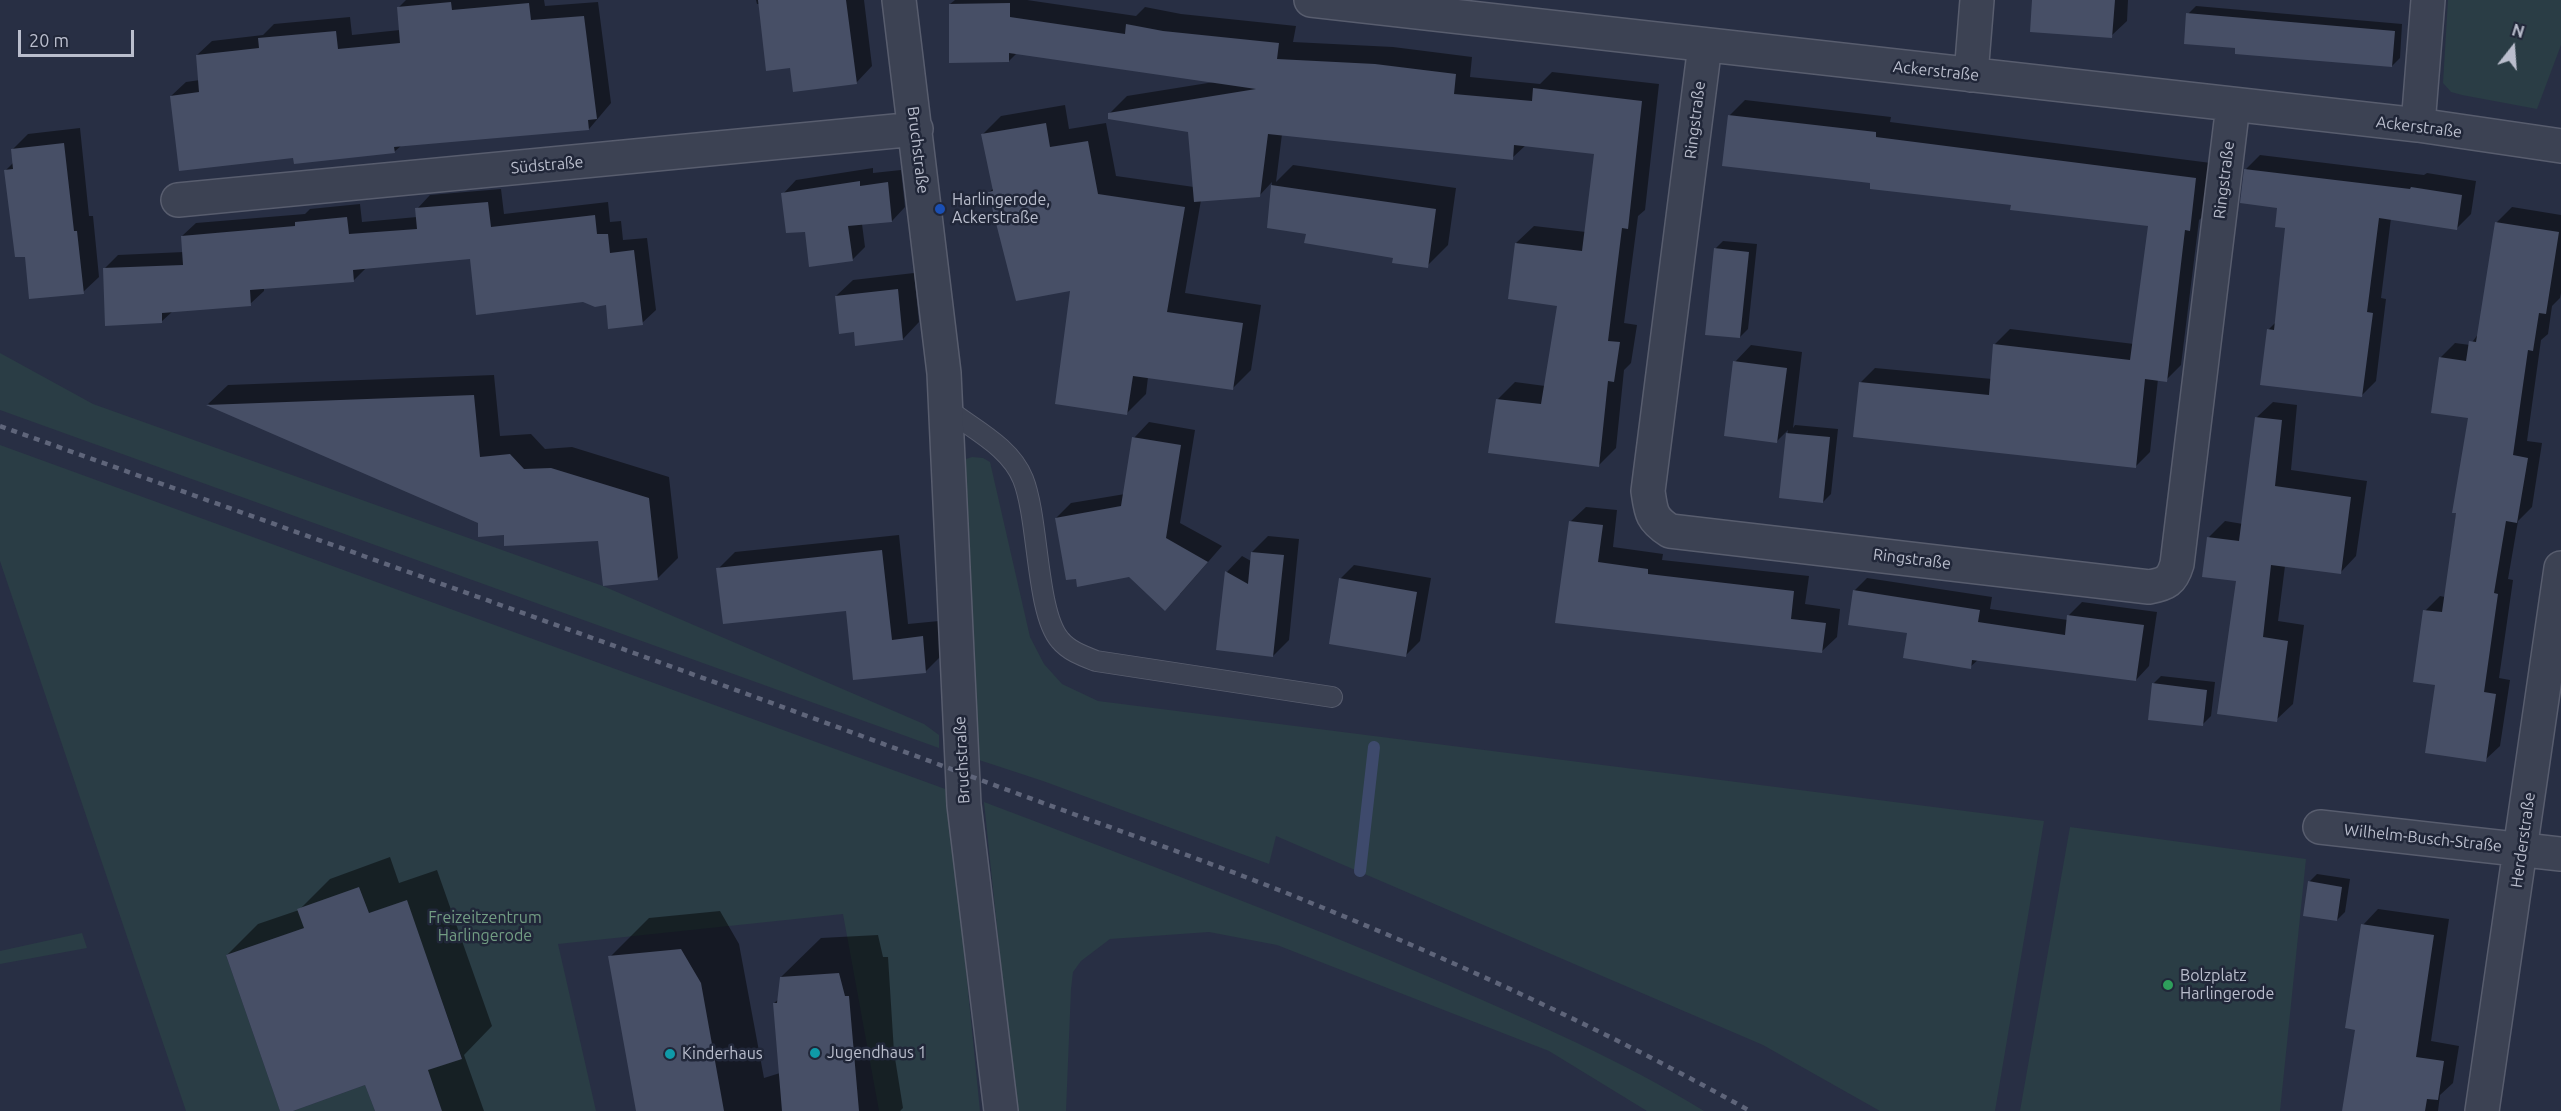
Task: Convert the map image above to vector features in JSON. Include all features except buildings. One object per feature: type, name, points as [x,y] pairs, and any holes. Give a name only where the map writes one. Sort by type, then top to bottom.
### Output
[{"type":"street","name":"Bruchstraße","points":[[899,0],[944,373],[964,805],[1001,1111]]},
{"type":"street","name":"Ackerstraße","points":[[1311,0],[1537,13],[1705,45],[2418,125],[2561,146]]},
{"type":"street","points":[[1971,75],[1977,0]]},
{"type":"street","points":[[2418,125],[2428,0]]},
{"type":"street","name":"Ringstraße","points":[[1705,45],[1648,491],[1651,513],[1656,520],[1670,531],[2149,587],[2164,584],[2173,578],[2177,564],[2233,105]]},
{"type":"street","name":"Südstraße","points":[[178,200],[916,129]]},
{"type":"street","name":"Herderstraße","points":[[2482,1111],[2522,849],[2561,568]]},
{"type":"street","name":"Wilhelm-Busch-Straße","points":[[2320,827],[2561,854]]},
{"type":"lane","points":[[946,408],[1009,457],[1023,478],[1031,508],[1048,619],[1059,640],[1072,651],[1096,661],[1332,697]]},
{"type":"green space","points":[[2448,0],[2561,0],[2561,45],[2537,109],[2451,92],[2443,83]]},
{"type":"green space","points":[[0,353],[93,404],[603,586],[924,724],[939,735],[939,748],[0,410]]},
{"type":"green space","name":"Freizeitzentrum Harlingerode","points":[[0,445],[948,790],[980,1111],[879,1111],[843,914],[558,944],[596,1111],[442,1111],[428,1070],[462,1058],[407,901],[369,913],[359,887],[304,928],[226,955],[280,1111],[186,1111],[0,561]]},
{"type":"green space","points":[[972,457],[983,458],[990,462],[1030,637],[1044,664],[1062,684],[1098,701],[2044,821],[1995,1111],[1880,1111],[1763,1045],[1276,836],[1269,864],[1043,781],[979,760],[960,469],[963,460]]},
{"type":"green space","points":[[984,802],[1159,868],[1448,985],[1610,1059],[1704,1111],[1647,1111],[1549,1051],[1277,945],[1209,932],[1110,939],[1081,961],[1073,972],[1071,989],[1066,1111],[1016,1111]]},
{"type":"green space","name":"Bolzplatz Harlingerode","points":[[2070,827],[2306,859],[2280,1111],[2020,1111]]},
{"type":"green space","points":[[82,933],[87,948],[0,964],[0,951]]},
{"type":"green space","points":[[365,1085],[375,1111],[293,1111]]},
{"type":"waterway","points":[[1360,871],[1374,747]]},
{"type":"railway","points":[[0,426],[734,689],[1289,894],[1465,968],[1523,995],[1638,1051],[1750,1111]]},
{"type":"place","name":"Harlingerode, Ackerstraße","points":[[940,209]]},
{"type":"place","name":"Bolzplatz Harlingerode","points":[[2168,985]]},
{"type":"place","name":"Jugendhaus 1","points":[[815,1053]]},
{"type":"place","name":"Kinderhaus","points":[[670,1054]]}]
